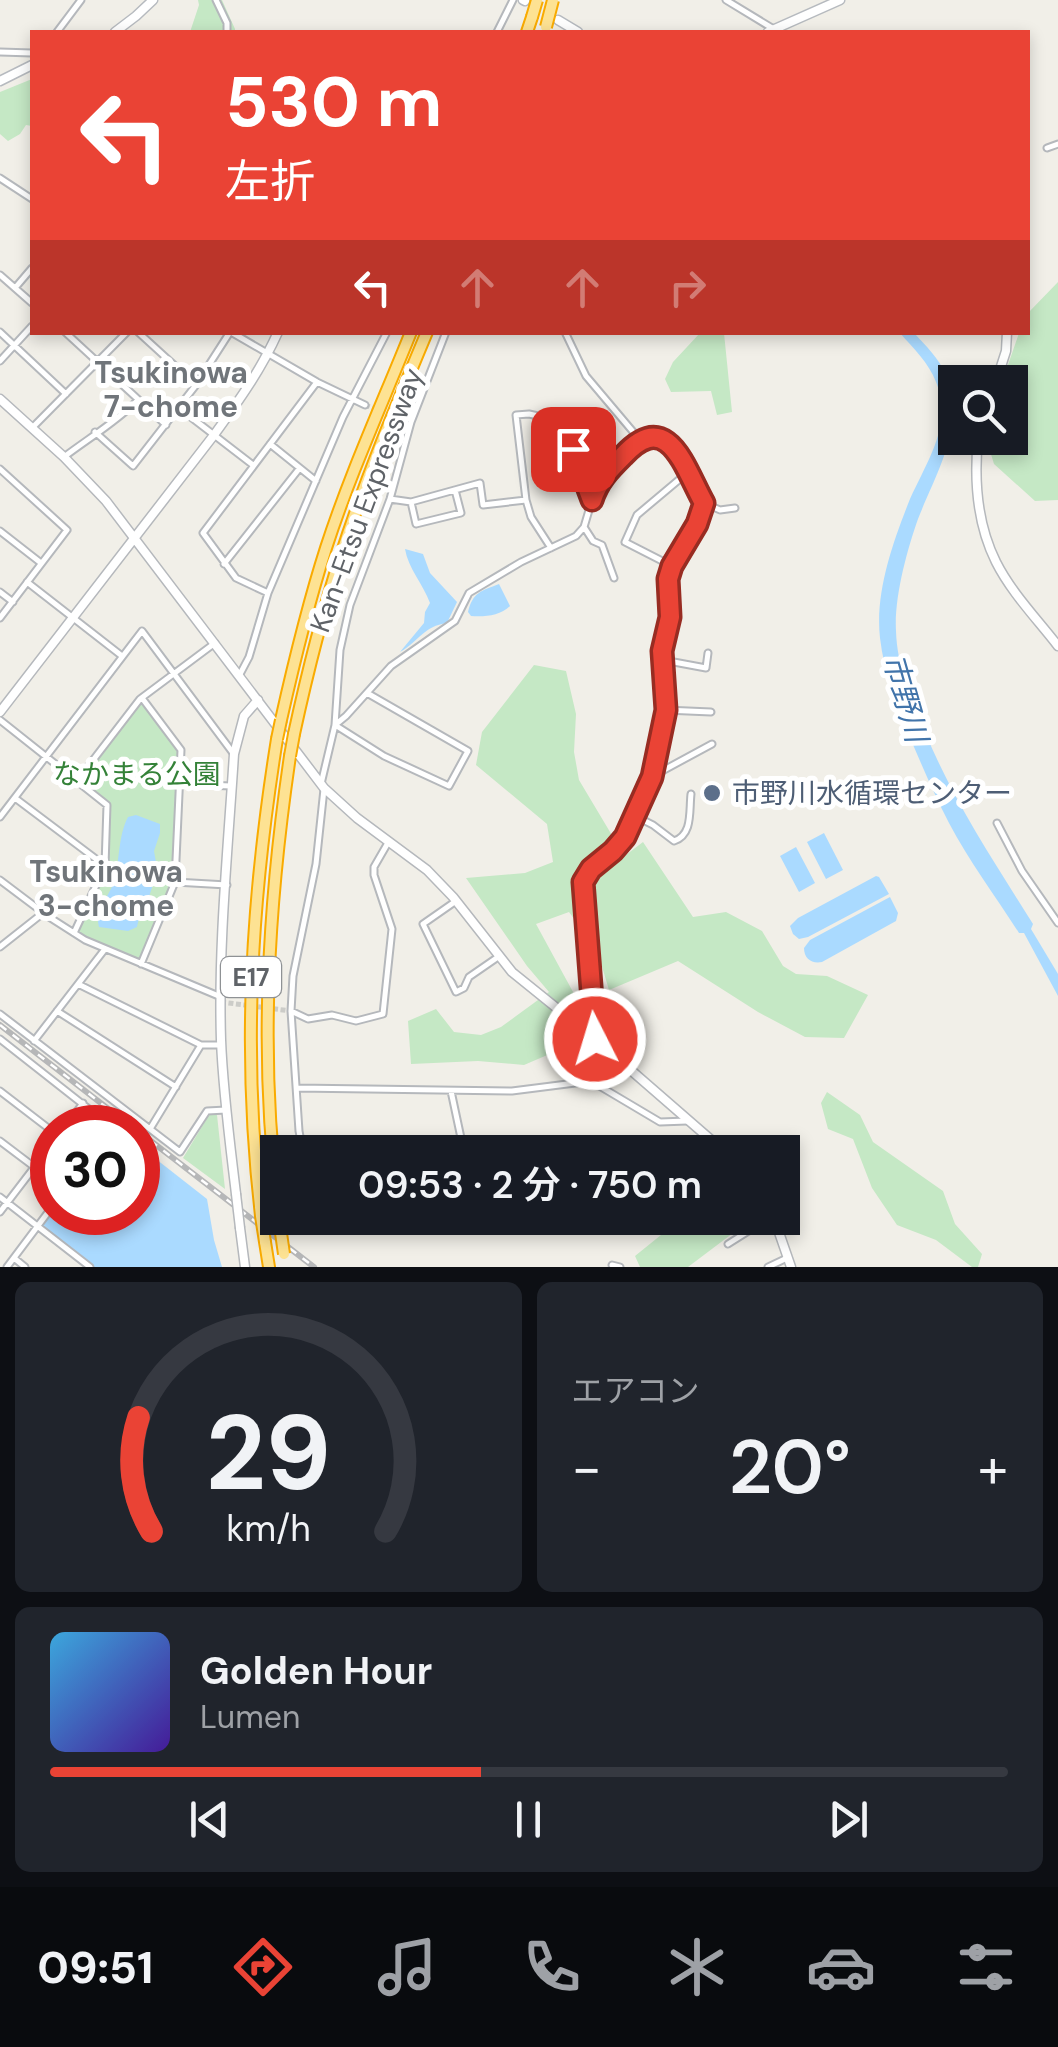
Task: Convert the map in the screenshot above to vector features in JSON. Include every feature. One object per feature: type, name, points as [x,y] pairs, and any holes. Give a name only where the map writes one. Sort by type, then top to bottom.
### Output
[{"type":"highway","points":[[528,30],[537,0]]},
{"type":"highway","points":[[545,30],[553,0]]},
{"type":"highway","name":"Kan-Etsu Expressway","points":[[269,1267],[252,1112],[250,991],[259,866],[277,739],[326,548],[410,335]]},
{"type":"highway","name":"Kan-Etsu Expressway","points":[[271,1135],[267,991],[270,928],[294,734],[341,553],[426,335]]},
{"type":"highway","points":[[281,1235],[286,1267]]},
{"type":"street","points":[[58,30],[81,0]]},
{"type":"street","points":[[135,0],[143,10]]},
{"type":"street","points":[[118,30],[153,0]]},
{"type":"street","points":[[216,0],[227,30]]},
{"type":"street","points":[[498,30],[513,0]]},
{"type":"street","points":[[726,0],[770,30]]},
{"type":"street","points":[[734,5],[741,0]]},
{"type":"street","points":[[777,30],[840,0]]},
{"type":"street","points":[[558,20],[572,30]]},
{"type":"street","points":[[0,52],[30,53]]},
{"type":"street","points":[[0,81],[30,67]]},
{"type":"street","points":[[1048,148],[1058,144]]},
{"type":"street","points":[[1,180],[30,198]]},
{"type":"street","points":[[15,288],[30,270]]},
{"type":"street","points":[[0,274],[30,301]]},
{"type":"street","points":[[0,361],[30,328]]},
{"type":"street","points":[[0,332],[66,394]]},
{"type":"street","points":[[68,335],[166,426]]},
{"type":"street","points":[[32,428],[124,335]]},
{"type":"street","points":[[141,335],[196,385]]},
{"type":"street","points":[[95,432],[134,466],[196,385],[228,335]]},
{"type":"street","points":[[235,335],[365,405]]},
{"type":"street","points":[[0,712],[214,436],[247,390],[277,335]]},
{"type":"street","points":[[240,676],[268,593],[316,481],[386,335]]},
{"type":"street","points":[[300,1135],[292,1012],[294,976],[316,864],[323,786],[335,725],[340,650],[350,605],[390,499],[407,421],[445,335]]},
{"type":"street","points":[[566,335],[586,376],[640,440]]},
{"type":"street","points":[[1001,365],[1008,335]]},
{"type":"street","points":[[268,593],[236,578],[202,533],[317,382]]},
{"type":"street","points":[[0,398],[98,492],[323,786],[357,818],[428,870],[512,972],[705,1135]]},
{"type":"street","points":[[64,458],[95,432],[119,419],[138,400]]},
{"type":"street","points":[[179,408],[253,466]]},
{"type":"street","points":[[551,548],[531,517],[526,500],[516,414],[557,420],[573,449],[592,500]]},
{"type":"street","points":[[335,725],[391,666],[455,621],[469,593],[576,536],[584,527],[604,474],[640,440],[656,436],[667,440],[704,503],[720,510],[735,508]]},
{"type":"street","points":[[270,444],[316,481]]},
{"type":"street","points":[[978,455],[977,487],[984,530],[996,561],[1058,646]]},
{"type":"street","points":[[0,469],[67,530],[0,618]]},
{"type":"street","points":[[224,564],[299,469]]},
{"type":"street","points":[[672,566],[625,542],[637,514],[687,472]]},
{"type":"street","points":[[390,499],[411,502],[480,483],[483,505],[526,500]]},
{"type":"street","points":[[411,502],[416,524],[461,513],[455,490]]},
{"type":"street","points":[[595,1039],[583,882],[591,869],[625,837],[652,777],[666,710],[662,651],[670,617],[668,579],[704,503]]},
{"type":"street","points":[[584,527],[594,542],[602,545],[614,578]]},
{"type":"street","points":[[0,531],[42,564]]},
{"type":"street","points":[[28,582],[122,656]]},
{"type":"street","points":[[0,592],[13,602]]},
{"type":"street","points":[[0,817],[142,630],[234,754]]},
{"type":"street","points":[[77,781],[142,698],[215,643]]},
{"type":"street","points":[[663,660],[706,668],[708,653]]},
{"type":"street","points":[[335,725],[384,756],[449,786],[468,751],[367,693]]},
{"type":"street","points":[[140,964],[175,882],[181,750],[142,698]]},
{"type":"street","points":[[244,1267],[226,1110],[221,997],[234,754],[244,716],[258,700]]},
{"type":"street","points":[[666,710],[711,712]]},
{"type":"street","points":[[0,720],[107,804],[105,866],[74,934]]},
{"type":"street","points":[[652,777],[712,744]]},
{"type":"street","points":[[179,784],[232,786]]},
{"type":"street","points":[[636,816],[674,841],[686,834],[691,794]]},
{"type":"street","points":[[15,798],[105,866]]},
{"type":"street","points":[[996,823],[1058,923]]},
{"type":"street","points":[[292,1012],[308,1019],[332,1015],[356,1021],[383,1014],[392,928],[374,867],[389,841]]},
{"type":"street","points":[[0,880],[74,934],[221,997]]},
{"type":"street","points":[[175,882],[227,885]]},
{"type":"street","points":[[456,901],[424,924],[456,992],[464,988],[469,977],[498,957]]},
{"type":"street","points":[[0,947],[43,913]]},
{"type":"street","points":[[34,1041],[105,949]]},
{"type":"street","points":[[78,984],[201,1045],[221,1045]]},
{"type":"street","points":[[57,1011],[176,1087]]},
{"type":"street","points":[[0,1014],[118,1105]]},
{"type":"street","points":[[1,1042],[86,1105]]},
{"type":"street","points":[[160,1113],[201,1045]]},
{"type":"street","points":[[297,1088],[512,1091],[591,1082],[660,1122],[690,1122]]},
{"type":"street","points":[[0,1090],[30,1114]]},
{"type":"street","points":[[450,1091],[462,1135]]},
{"type":"street","points":[[160,1137],[180,1152],[206,1111],[226,1110]]},
{"type":"street","points":[[0,1141],[30,1164]]},
{"type":"street","points":[[0,1212],[30,1172]]},
{"type":"street","points":[[0,1197],[30,1220]]},
{"type":"street","points":[[7,1267],[31,1235]]},
{"type":"street","points":[[49,1235],[90,1267]]},
{"type":"street","points":[[728,1244],[743,1235]]},
{"type":"street","points":[[768,1267],[789,1262],[779,1235]]},
{"type":"street","points":[[14,1258],[24,1267]]},
{"type":"green space","points":[[198,0],[222,0],[235,30],[191,30]]},
{"type":"green space","points":[[30,80],[30,126],[8,141],[0,134],[0,92]]},
{"type":"green space","points":[[1058,282],[1058,500],[1035,501],[994,464],[991,455],[1028,455],[1028,365],[1008,365],[1018,335],[1030,335],[1030,311]]},
{"type":"green space","points":[[698,335],[724,335],[732,412],[717,415],[711,391],[671,392],[665,379],[673,362]]},
{"type":"green space","points":[[534,665],[566,671],[576,714],[574,752],[579,780],[613,837],[610,867],[643,842],[693,917],[726,912],[762,931],[783,966],[796,974],[827,976],[868,995],[844,1038],[805,1037],[678,961],[609,990],[597,950],[569,912],[536,924],[585,1014],[552,1053],[524,1065],[478,1061],[411,1064],[408,1021],[436,1009],[454,1032],[481,1035],[501,1027],[549,992],[466,878],[525,873],[553,862],[547,824],[476,765],[482,732]]},
{"type":"green space","name":"なかまる公園","points":[[140,699],[181,750],[175,882],[141,964],[74,933],[105,866],[107,805],[77,781]]},
{"type":"green space","points":[[827,1092],[860,1115],[873,1142],[943,1191],[955,1224],[982,1254],[978,1267],[972,1267],[936,1240],[897,1225],[872,1188],[853,1139],[828,1129],[821,1103]]},
{"type":"green space","points":[[209,1115],[217,1115],[225,1189],[183,1158]]},
{"type":"green space","points":[[661,1235],[730,1235],[688,1267],[640,1267],[635,1256]]},
{"type":"water","points":[[902,335],[916,335],[940,363],[938,389],[933,375]]},
{"type":"water","name":"市野川","points":[[938,435],[938,455],[944,455],[918,519],[897,604],[897,644],[902,670],[948,783],[1033,924],[1031,929],[1058,974],[1058,996],[1024,933],[1019,933],[949,823],[906,728],[885,664],[879,621],[886,570],[908,504]]},
{"type":"water","points":[[405,549],[423,554],[430,573],[457,602],[447,623],[427,631],[400,652],[424,623],[430,603]]},
{"type":"water","points":[[499,584],[510,606],[492,615],[471,616],[468,612],[475,596]]},
{"type":"water","points":[[136,815],[160,824],[154,851],[158,874],[137,927],[128,931],[99,927],[98,914],[114,881],[125,824],[128,817]]},
{"type":"water","points":[[824,833],[843,870],[826,879],[807,842]]},
{"type":"water","points":[[796,847],[815,883],[799,892],[780,856]]},
{"type":"water","points":[[876,876],[889,894],[808,937],[799,939],[793,934],[790,926],[798,918]]},
{"type":"water","points":[[890,897],[898,913],[896,921],[822,962],[807,958],[804,948],[810,940]]},
{"type":"water","points":[[160,1162],[207,1199],[222,1267],[90,1267],[48,1235],[160,1235]]},
{"type":"tunnel","points":[[365,405],[403,419]]},
{"type":"tunnel","points":[[221,1002],[291,1011]]},
{"type":"railway","points":[[0,1025],[103,1105]]},
{"type":"railway","points":[[160,1148],[314,1267]]},
{"type":"place","name":"市野川水循環センター","points":[[712,793]]},
{"type":"district","name":"Tsukinowa 7-chome","points":[[171,390]]},
{"type":"district","name":"Tsukinowa 3-chome","points":[[106,889]]},
{"type":"route","points":[[573,449],[592,500],[604,474],[628,449],[640,440],[656,436],[667,440],[704,503],[668,579],[670,617],[662,651],[666,710],[652,777],[625,837],[598,861],[583,882],[595,1039]]}]
